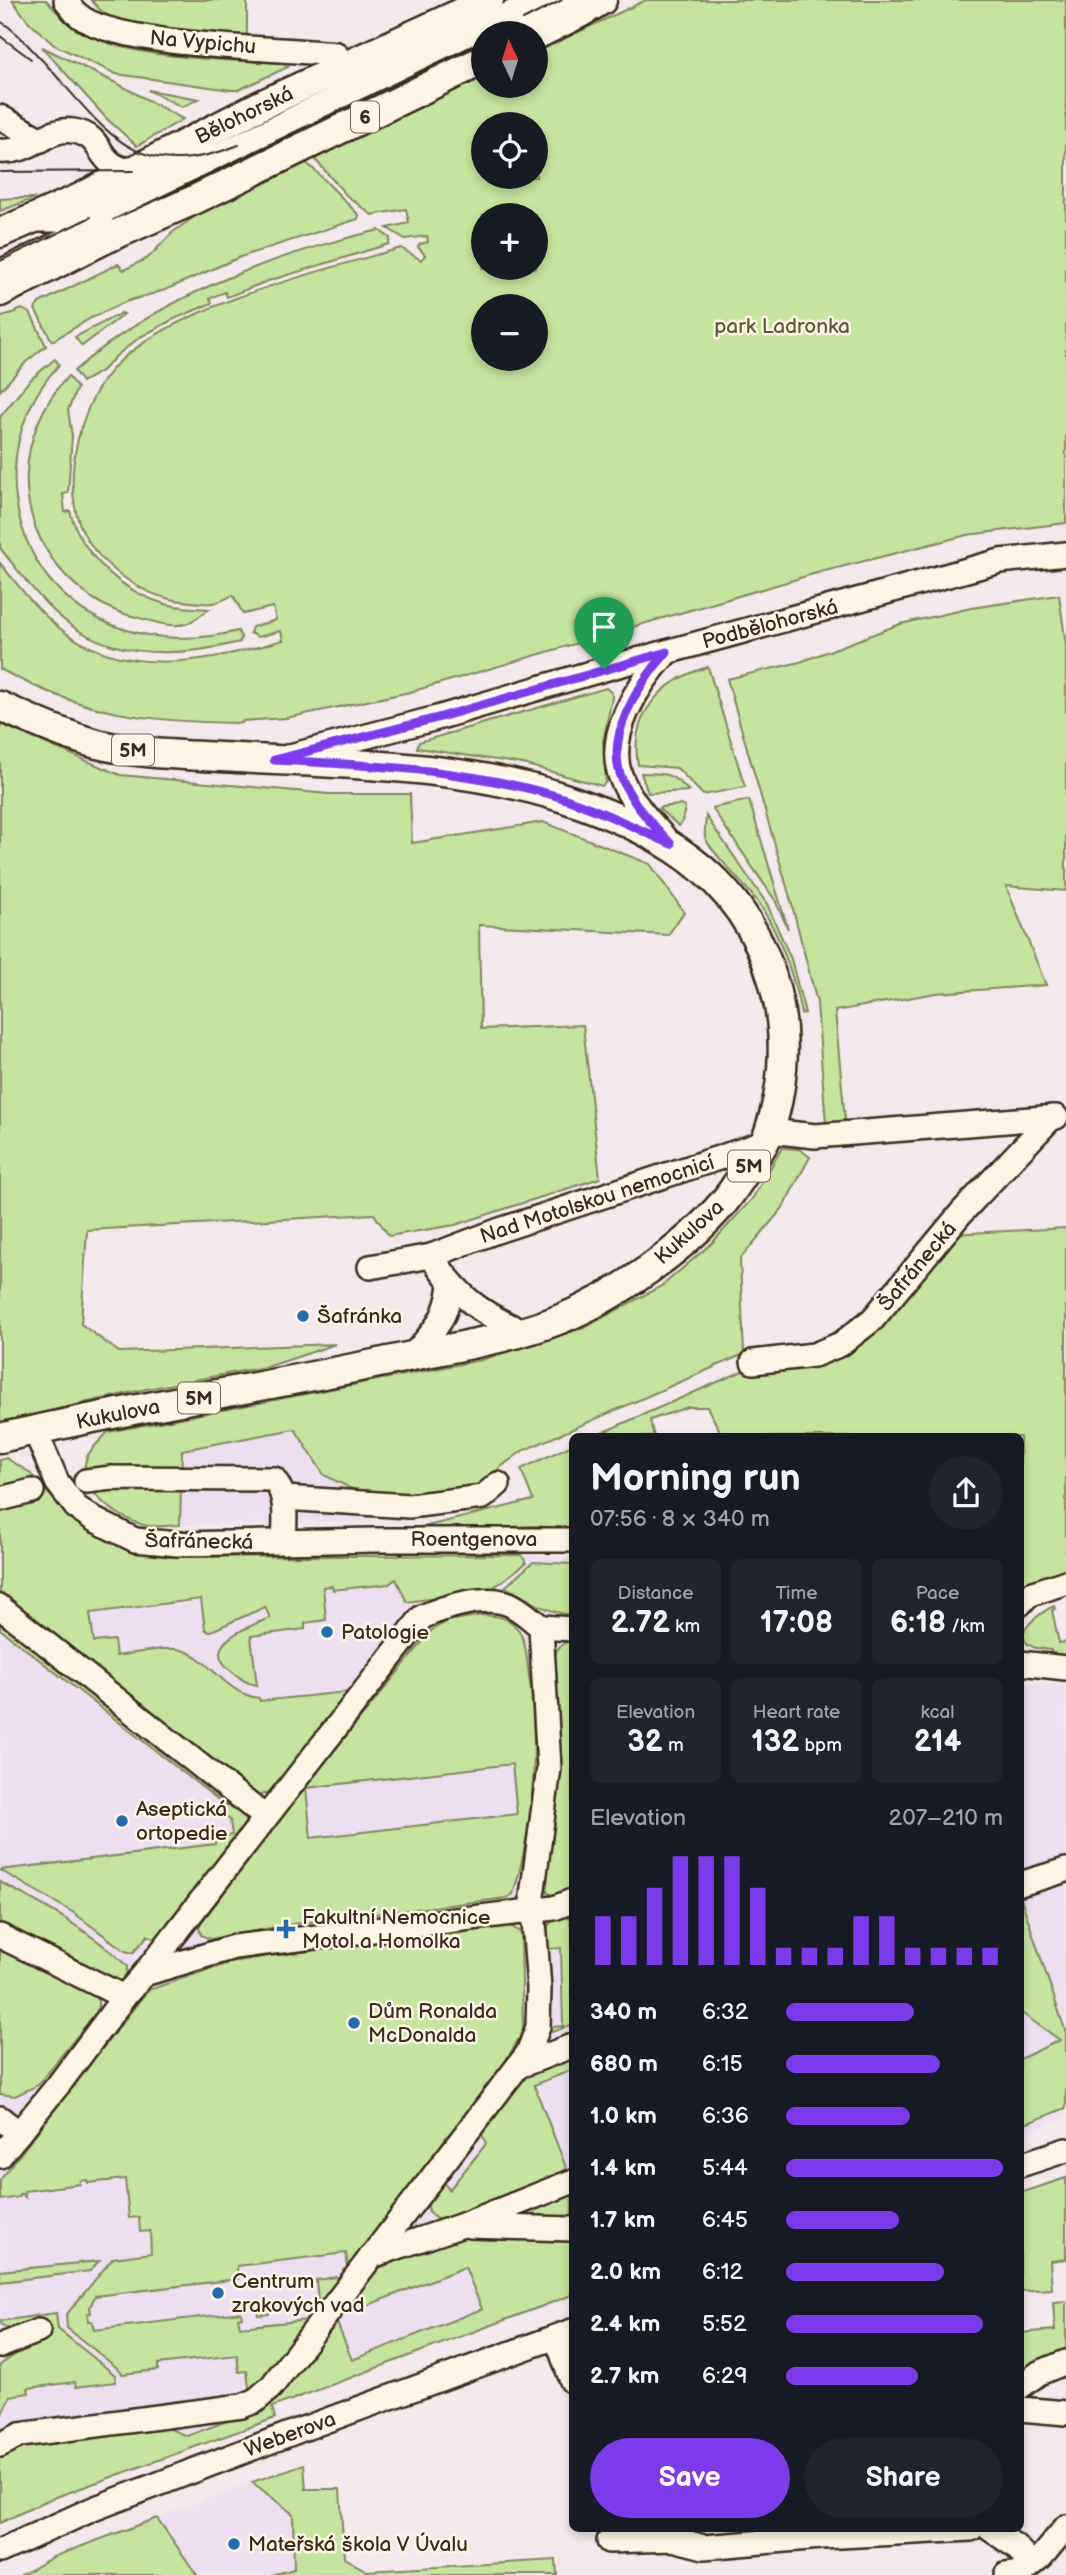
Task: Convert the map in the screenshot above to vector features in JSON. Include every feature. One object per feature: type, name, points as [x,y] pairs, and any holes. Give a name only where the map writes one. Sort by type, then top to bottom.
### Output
[{"type":"main road","name":"Bělohorská","points":[[0,233],[82,197],[261,105],[489,0]]},
{"type":"main road","points":[[548,29],[601,0]]},
{"type":"main road","name":"6","points":[[0,292],[103,240],[194,200],[471,66]]},
{"type":"main road","name":"Kukulova","points":[[0,706],[96,744],[153,753],[379,765],[459,773],[565,799],[671,844],[709,874],[731,897],[755,936],[771,975],[783,1031],[783,1062],[767,1137],[724,1202],[692,1235],[603,1300],[560,1320],[412,1356],[0,1438]]},
{"type":"street","name":"Na Vypichu","points":[[66,0],[77,15],[113,32],[180,42],[336,54],[343,68]]},
{"type":"street","points":[[26,222],[37,219],[71,220],[91,217],[538,0]]},
{"type":"street","points":[[521,21],[584,0]]},
{"type":"street","points":[[0,272],[471,44]]},
{"type":"street","points":[[0,117],[41,140]]},
{"type":"street","points":[[0,151],[21,150],[55,133],[68,131],[87,136],[97,145],[110,165],[134,171],[204,169],[239,157]]},
{"type":"street","points":[[82,197],[91,190],[97,179],[100,163],[97,145]]},
{"type":"street","name":"Podbělohorská","points":[[274,760],[437,718],[1000,561],[1066,554]]},
{"type":"street","points":[[667,652],[643,679],[627,711],[617,744],[621,778],[641,813],[671,844]]},
{"type":"street","name":"Nad Motolskou nemocnicí","points":[[370,1267],[430,1256],[767,1137],[815,1136],[1059,1117]]},
{"type":"street","name":"Šafránecká","points":[[753,1362],[814,1355],[841,1344],[873,1319],[1013,1156],[1059,1117]]},
{"type":"street","points":[[430,1256],[451,1285],[473,1306],[521,1331]]},
{"type":"street","points":[[412,1356],[442,1322],[449,1306],[451,1285]]},
{"type":"street","name":"Šafránecká","points":[[35,1430],[52,1472],[76,1507],[135,1540],[178,1544],[376,1540]]},
{"type":"street","points":[[86,1481],[111,1478],[274,1479],[284,1498],[284,1542]]},
{"type":"street","points":[[284,1498],[429,1505],[483,1497],[498,1484]]},
{"type":"street","points":[[0,1499],[32,1490]]},
{"type":"street","name":"Roentgenova","points":[[376,1540],[569,1540]]},
{"type":"street","points":[[1024,1600],[1028,1595],[1066,1582]]},
{"type":"street","points":[[0,2156],[422,1617],[454,1606],[491,1600],[508,1603],[541,1627],[569,1629]]},
{"type":"street","points":[[0,1607],[265,1817]]},
{"type":"street","points":[[0,2445],[20,2435],[242,2406],[255,2401],[271,2387],[528,2053],[538,2027],[532,1896],[549,1768],[541,1627]]},
{"type":"street","points":[[1024,1663],[1066,1668]]},
{"type":"street","points":[[1024,1883],[1066,1870]]},
{"type":"street","points":[[144,1974],[234,1947],[554,1908],[569,1902]]},
{"type":"street","points":[[0,1936],[124,1997]]},
{"type":"street","points":[[519,2066],[569,2047]]},
{"type":"street","points":[[0,2119],[19,2133]]},
{"type":"street","points":[[1024,2164],[1066,2150]]},
{"type":"street","points":[[370,2256],[460,2226],[569,2183]]},
{"type":"street","points":[[460,2226],[569,2229]]},
{"type":"street","points":[[0,2346],[38,2331]]},
{"type":"street","points":[[564,2334],[569,2363]]},
{"type":"street","name":"Weberova","points":[[5,2548],[93,2509],[564,2334]]},
{"type":"street","points":[[1024,2384],[1039,2373],[1066,2362]]},
{"type":"street","points":[[1024,2409],[1066,2413]]},
{"type":"street","points":[[1006,2575],[1022,2573],[1041,2557],[1066,2527]]},
{"type":"street","points":[[609,2541],[673,2539],[704,2547],[814,2533],[853,2532]]},
{"type":"street","points":[[994,2532],[1015,2546],[1032,2564]]},
{"type":"shaded area","points":[[296,1429],[324,1475],[378,1502],[371,1521],[180,1525],[181,1450]]},
{"type":"shaded area","name":"Fakultní Nemocnice Motol a Homolka","points":[[54,1500],[67,1515],[109,1540],[136,1552],[163,1557],[535,1555],[569,1560],[569,2299],[272,2407],[275,2418],[48,2500],[0,2523],[0,1513]]},
{"type":"shaded area","points":[[1024,1683],[1066,1687],[1066,2117],[1024,2133]]},
{"type":"shaded area","name":"Mateřská škola V Úvalu","points":[[252,2482],[293,2514],[294,2570],[272,2575],[197,2575],[157,2518]]},
{"type":"green space","points":[[12,0],[46,0],[65,20],[82,32],[132,49],[183,57],[281,63],[288,67],[238,90],[116,74],[54,45],[28,21]]},
{"type":"green space","points":[[91,0],[247,0],[247,36],[136,25],[107,15]]},
{"type":"green space","name":"park Ladronka","points":[[646,0],[1066,0],[1066,523],[967,535],[817,573],[410,692],[286,718],[242,723],[146,718],[60,697],[0,669],[0,563],[35,605],[58,627],[83,644],[110,654],[138,660],[197,660],[283,640],[281,631],[258,637],[250,633],[252,627],[276,620],[273,607],[243,614],[233,595],[208,603],[167,598],[136,585],[108,565],[87,539],[80,525],[73,484],[74,462],[85,417],[105,378],[118,363],[144,342],[213,307],[292,279],[401,248],[421,260],[425,255],[418,247],[428,242],[427,236],[405,239],[387,228],[409,223],[406,209],[372,215],[346,195],[314,158],[471,83],[471,98],[548,98],[548,46]]},
{"type":"green space","points":[[42,47],[183,119],[137,146],[106,118]]},
{"type":"green space","points":[[148,90],[199,99],[182,107]]},
{"type":"green space","points":[[304,162],[359,215],[358,219],[240,257],[165,290],[125,302],[52,341],[35,309],[39,303],[118,264],[124,270],[148,258],[173,232],[211,205]]},
{"type":"green space","points":[[35,198],[0,211],[0,199]]},
{"type":"green space","points":[[379,230],[390,238],[389,244],[265,282],[227,297],[225,292],[210,298],[212,303],[140,337],[102,371],[82,382],[74,371],[142,321],[217,282],[297,253]]},
{"type":"green space","points":[[22,309],[31,314],[46,346],[26,362],[0,391],[0,318]]},
{"type":"green space","points":[[121,313],[124,314],[82,346],[75,337]]},
{"type":"green space","points":[[55,359],[59,365],[41,388],[27,414],[19,441],[15,470],[16,498],[22,526],[32,553],[48,578],[80,608],[127,630],[182,638],[238,631],[240,642],[197,650],[152,652],[109,644],[88,636],[50,607],[0,548],[0,417],[29,381]]},
{"type":"green space","points":[[68,376],[77,388],[68,410],[72,436],[68,493],[63,494],[65,512],[70,511],[83,542],[117,580],[146,597],[168,605],[210,609],[191,622],[182,625],[162,624],[116,611],[99,602],[68,578],[49,555],[36,530],[29,504],[27,477],[30,450],[50,399]]},
{"type":"green space","points":[[1059,595],[1066,645],[1066,891],[1006,886],[1046,985],[936,993],[835,1011],[845,1120],[826,1125],[817,1003],[791,901],[727,679],[800,662],[900,624],[971,608]]},
{"type":"green space","points":[[708,667],[745,787],[703,795],[677,768],[638,765],[637,747],[644,715],[652,702],[676,681]]},
{"type":"green space","points":[[606,688],[612,693],[612,698],[603,741],[606,782],[602,786],[523,764],[417,748],[419,742]]},
{"type":"green space","points":[[0,724],[120,775],[329,794],[410,794],[412,843],[543,822],[650,864],[684,912],[668,935],[479,925],[481,1029],[583,1025],[600,1178],[455,1225],[389,1236],[374,1214],[87,1230],[81,1324],[119,1352],[336,1344],[270,1366],[146,1389],[0,1422]]},
{"type":"green space","points":[[641,773],[668,775],[689,791],[648,793]]},
{"type":"green space","points":[[749,800],[788,929],[775,900],[712,808]]},
{"type":"green space","points":[[661,807],[685,807],[679,826],[659,809]]},
{"type":"green space","points":[[706,816],[767,904],[791,959],[805,1013],[801,1014],[786,959],[762,908],[708,843],[705,837]]},
{"type":"green space","points":[[782,1148],[799,1149],[810,1157],[782,1209],[740,1259],[744,1354],[522,1451],[471,1490],[378,1502],[324,1475],[295,1429],[182,1450],[180,1525],[143,1525],[121,1516],[100,1500],[87,1480],[87,1457],[108,1432],[481,1360],[586,1327],[663,1285],[712,1243],[752,1199]]},
{"type":"green space","points":[[1066,1228],[1066,1572],[1024,1588],[1024,1433],[721,1433],[707,1407],[688,1407],[650,1420],[653,1433],[601,1433],[745,1370],[814,1360],[949,1234]]},
{"type":"green space","points":[[569,1446],[569,1529],[535,1526],[385,1531],[427,1526],[533,1500],[521,1469]]},
{"type":"green space","points":[[6,1458],[29,1472],[67,1514],[81,1525],[136,1552],[170,1557],[522,1555],[526,1563],[489,1591],[407,1602],[396,1579],[389,1584],[333,1590],[332,1586],[323,1587],[326,1620],[305,1623],[305,1629],[251,1636],[257,1685],[245,1681],[229,1669],[221,1660],[220,1651],[224,1643],[241,1630],[270,1618],[265,1607],[209,1632],[205,1629],[201,1599],[90,1613],[94,1642],[114,1640],[116,1656],[162,1649],[187,1652],[235,1689],[259,1698],[260,1701],[346,1692],[347,1695],[292,1769],[290,1768],[269,1792],[251,1794],[0,1600],[0,1460]]},
{"type":"green space","points":[[533,1562],[569,1564],[569,1614],[544,1608],[505,1587]]},
{"type":"green space","points":[[1054,1606],[1055,1609],[1052,1610],[1059,1643],[1066,1642],[1066,1656],[1050,1655],[1051,1650],[1033,1647],[1026,1642],[1024,1636],[1029,1624]]},
{"type":"green space","points":[[0,1614],[17,1635],[26,1635],[245,1816],[245,1827],[157,1941],[148,1935],[133,1953],[125,1951],[74,1913],[0,1870],[215,1844],[215,1838],[232,1835],[230,1820],[221,1813],[226,1806],[0,1629]]},
{"type":"green space","points":[[482,1615],[505,1619],[516,1627],[525,1647],[533,1724],[533,1782],[526,1839],[513,1894],[507,1898],[293,1924],[210,1939],[201,1935],[201,1923],[304,1788],[432,1630],[448,1621]],"holes":[[[512,1764],[517,1814],[311,1838],[306,1788]]]},
{"type":"green space","points":[[569,1641],[569,1893],[556,1897],[548,1893],[544,1883],[551,1663],[558,1648]]},
{"type":"green space","points":[[0,1882],[98,1941],[127,1966],[126,1977],[119,1983],[0,1925]]},
{"type":"green space","points":[[1024,1908],[1066,2033],[1066,2108],[1024,2124],[1024,2057],[1060,2040],[1024,2015]]},
{"type":"green space","points":[[569,1918],[569,2026],[552,2032],[547,2027],[563,2026],[561,1948],[545,1949],[545,1937],[549,1924],[557,1919]]},
{"type":"green space","points":[[510,1926],[521,1935],[523,2032],[500,2070],[331,2301],[269,2310],[269,2314],[258,2315],[257,2310],[318,2302],[316,2280],[343,2276],[343,2270],[348,2268],[346,2253],[237,2266],[238,2279],[95,2296],[90,2307],[91,2313],[87,2314],[94,2330],[241,2312],[242,2317],[238,2318],[240,2327],[317,2319],[253,2391],[249,2388],[247,2371],[239,2372],[237,2355],[158,2364],[158,2370],[122,2374],[67,2328],[66,2315],[113,2258],[151,2253],[150,2231],[140,2232],[139,2217],[129,2218],[125,2179],[88,2183],[87,2180],[80,2181],[80,2184],[24,2191],[25,2197],[19,2194],[19,2197],[0,2200],[0,2180],[148,1990],[229,1963],[267,1956]]},
{"type":"green space","points":[[0,1947],[93,1993],[98,2001],[98,2010],[38,2085],[15,2096],[0,2094]]},
{"type":"green space","points":[[569,2058],[569,2071],[534,2085],[569,2175],[441,2221],[430,2213],[428,2208],[431,2197],[443,2180],[449,2190],[486,2144],[479,2127],[518,2078]]},
{"type":"green space","points":[[1066,2178],[1066,2259],[1050,2261],[1052,2289],[1024,2291],[1024,2192]]},
{"type":"green space","points":[[569,2192],[569,2222],[508,2219]]},
{"type":"green space","points":[[470,2233],[569,2236],[569,2296],[272,2407],[275,2418],[48,2500],[0,2523],[0,2453],[21,2443],[153,2422],[187,2436],[246,2414],[366,2273]],"holes":[[[465,2267],[482,2309],[352,2360],[335,2318]]]},
{"type":"green space","points":[[99,2261],[90,2271],[0,2282],[0,2271]]},
{"type":"green space","points":[[1066,2301],[1066,2352],[1024,2372],[1024,2333],[1055,2330],[1053,2302]]},
{"type":"green space","points":[[56,2313],[58,2329],[115,2375],[116,2382],[76,2387],[75,2382],[28,2388],[29,2393],[10,2396],[0,2418],[0,2365],[48,2332],[44,2320],[11,2330],[0,2324],[0,2321]]},
{"type":"green space","points":[[304,2464],[306,2489],[340,2489],[344,2558],[367,2571],[556,2560],[557,2575],[272,2575],[294,2569],[293,2514],[252,2482]]},
{"type":"green space","points":[[157,2518],[197,2575],[21,2575],[53,2557]]},
{"type":"tram line","points":[[523,20],[562,0]]},
{"type":"tram line","points":[[0,21],[23,40],[105,129],[126,145],[148,155],[173,159],[203,156],[239,145]]},
{"type":"tram line","points":[[0,36],[31,59]]},
{"type":"tram line","points":[[0,172],[133,171]]},
{"type":"tram line","points":[[0,261],[91,217]]},
{"type":"place","name":"Šafránka","points":[[303,1316]]},
{"type":"place","name":"Patologie","points":[[327,1632]]},
{"type":"place","name":"Aseptická ortopedie","points":[[122,1821]]},
{"type":"place","name":"Fakultní Nemocnice Motol a Homolka","points":[[286,1929]]},
{"type":"place","name":"Dům Ronalda McDonalda","points":[[354,2023]]},
{"type":"place","name":"Centrum zrakových vad","points":[[218,2293]]},
{"type":"place","name":"Mateřská škola V Úvalu","points":[[234,2544]]},
{"type":"route","points":[[667,652],[643,679],[627,711],[617,744],[621,778],[641,813],[671,844],[565,799],[459,773],[379,765],[274,760],[437,718],[604,669],[667,652]]}]
